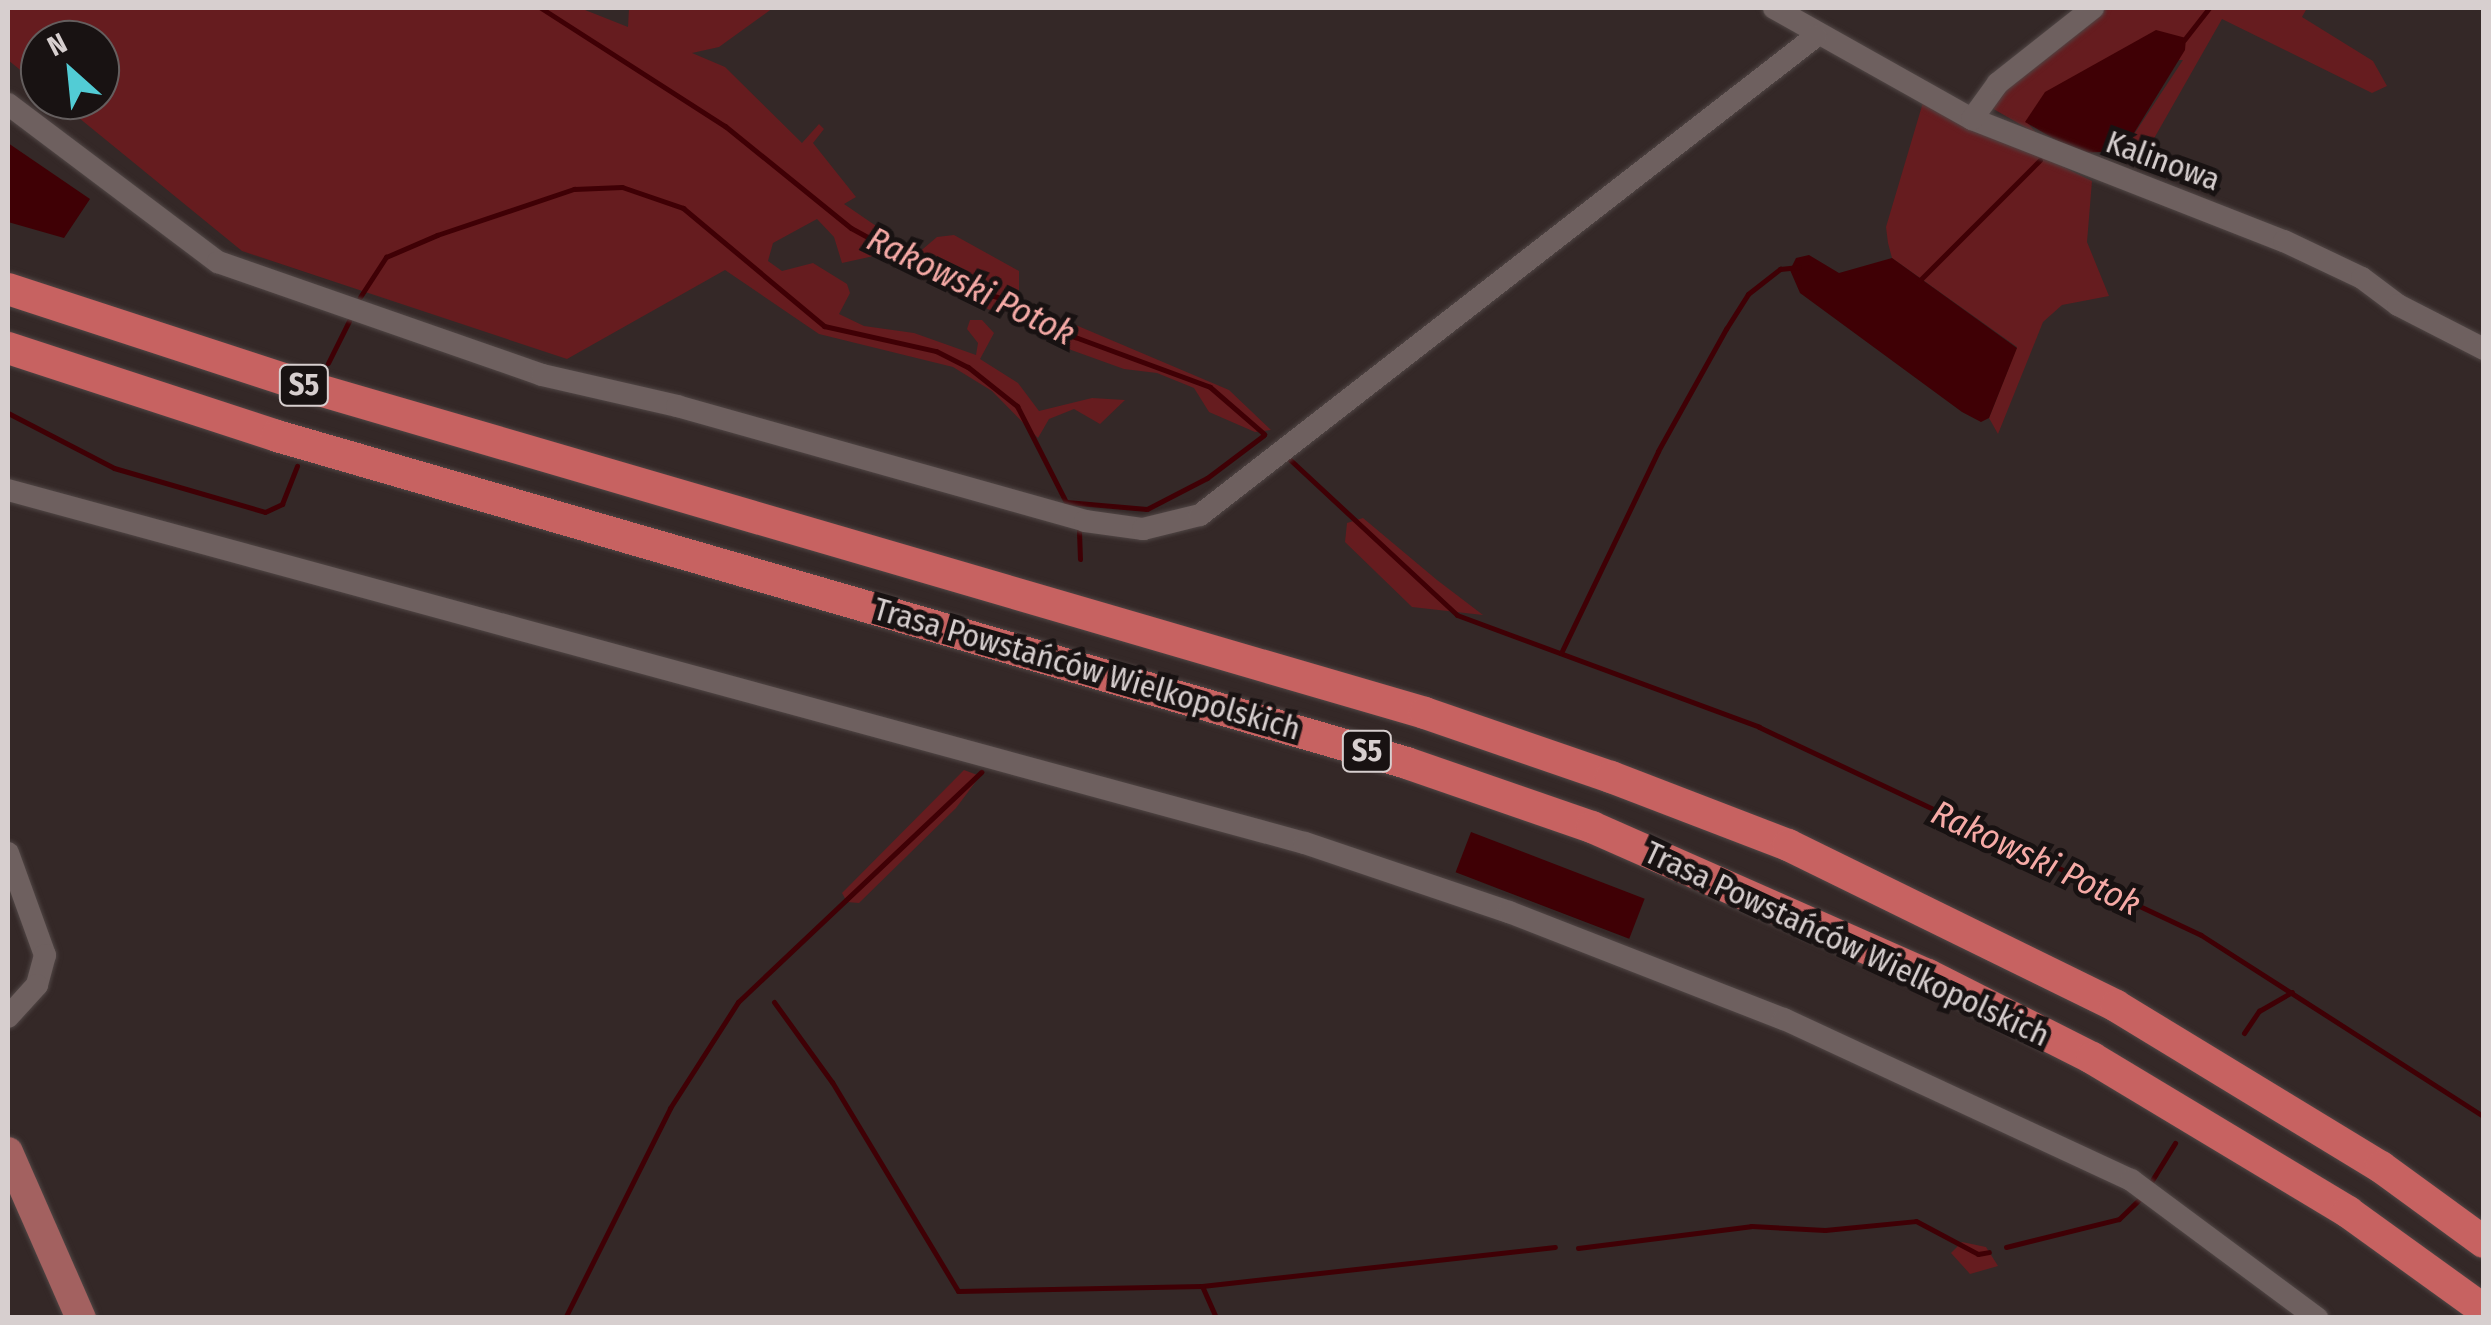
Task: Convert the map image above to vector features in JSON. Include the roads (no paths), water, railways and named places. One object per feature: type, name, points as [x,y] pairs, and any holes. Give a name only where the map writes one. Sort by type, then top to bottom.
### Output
[{"type":"highway","name":"Trasa Powstańców Wielkopolskich","points":[[15,290],[295,383],[1406,707],[1611,777],[1804,853],[2116,1006],[2381,1167],[2484,1242]]},
{"type":"highway","name":"Trasa Powstańców Wielkopolskich","points":[[8,348],[277,436],[1407,763],[1592,827],[1928,974],[2092,1058],[2348,1212],[2484,1310]]},
{"type":"main road","points":[[10,1157],[81,1318]]},
{"type":"street","name":"Kalinowa","points":[[1774,8],[1816,36],[1972,119],[2284,241],[2484,349]]},
{"type":"street","points":[[1972,119],[1998,83],[2093,8]]},
{"type":"street","points":[[8,104],[218,262],[542,374],[678,406],[1085,521],[1142,529],[1200,515],[1816,36]]},
{"type":"street","points":[[8,490],[1304,843],[1509,912],[1784,1019],[2131,1180],[2317,1318]]},
{"type":"street","points":[[8,852],[45,956],[37,985],[8,1017]]},
{"type":"waterway","name":"Rakowski Potok","points":[[541,8],[725,126],[851,228],[955,285],[1008,300],[1075,337],[1210,387],[1264,434]]},
{"type":"waterway","points":[[2184,40],[2209,8]]},
{"type":"waterway","name":"Rakowski Potok","points":[[1919,281],[2040,160]]},
{"type":"waterway","points":[[360,297],[386,257],[437,235],[574,189],[622,187],[683,208],[824,326],[936,351],[968,367],[1017,406],[1066,502],[1147,509],[1207,478],[1264,435]]},
{"type":"waterway","name":"Rakowski Potok","points":[[1561,653],[1658,451],[1726,329],[1748,294],[1780,269],[1799,267]]},
{"type":"waterway","points":[[328,363],[349,321]]},
{"type":"waterway","points":[[8,413],[114,468],[265,512],[282,504],[297,466]]},
{"type":"waterway","name":"Rakowski Potok","points":[[1285,455],[1457,615],[1759,727],[2201,935],[2484,1117]]},
{"type":"waterway","points":[[1079,531],[1080,559]]},
{"type":"waterway","points":[[565,1318],[670,1108],[738,1002],[981,772]]},
{"type":"waterway","points":[[2244,1033],[2259,1011],[2292,992]]},
{"type":"waterway","points":[[774,1002],[832,1082],[958,1291],[1202,1286],[1555,1247]]},
{"type":"waterway","points":[[2151,1182],[2175,1143]]},
{"type":"waterway","points":[[2006,1247],[2119,1219],[2141,1198]]},
{"type":"waterway","points":[[1578,1248],[1751,1226],[1825,1230],[1916,1221],[1978,1254],[1989,1252]]},
{"type":"waterway","points":[[1202,1286],[1216,1318]]}]
